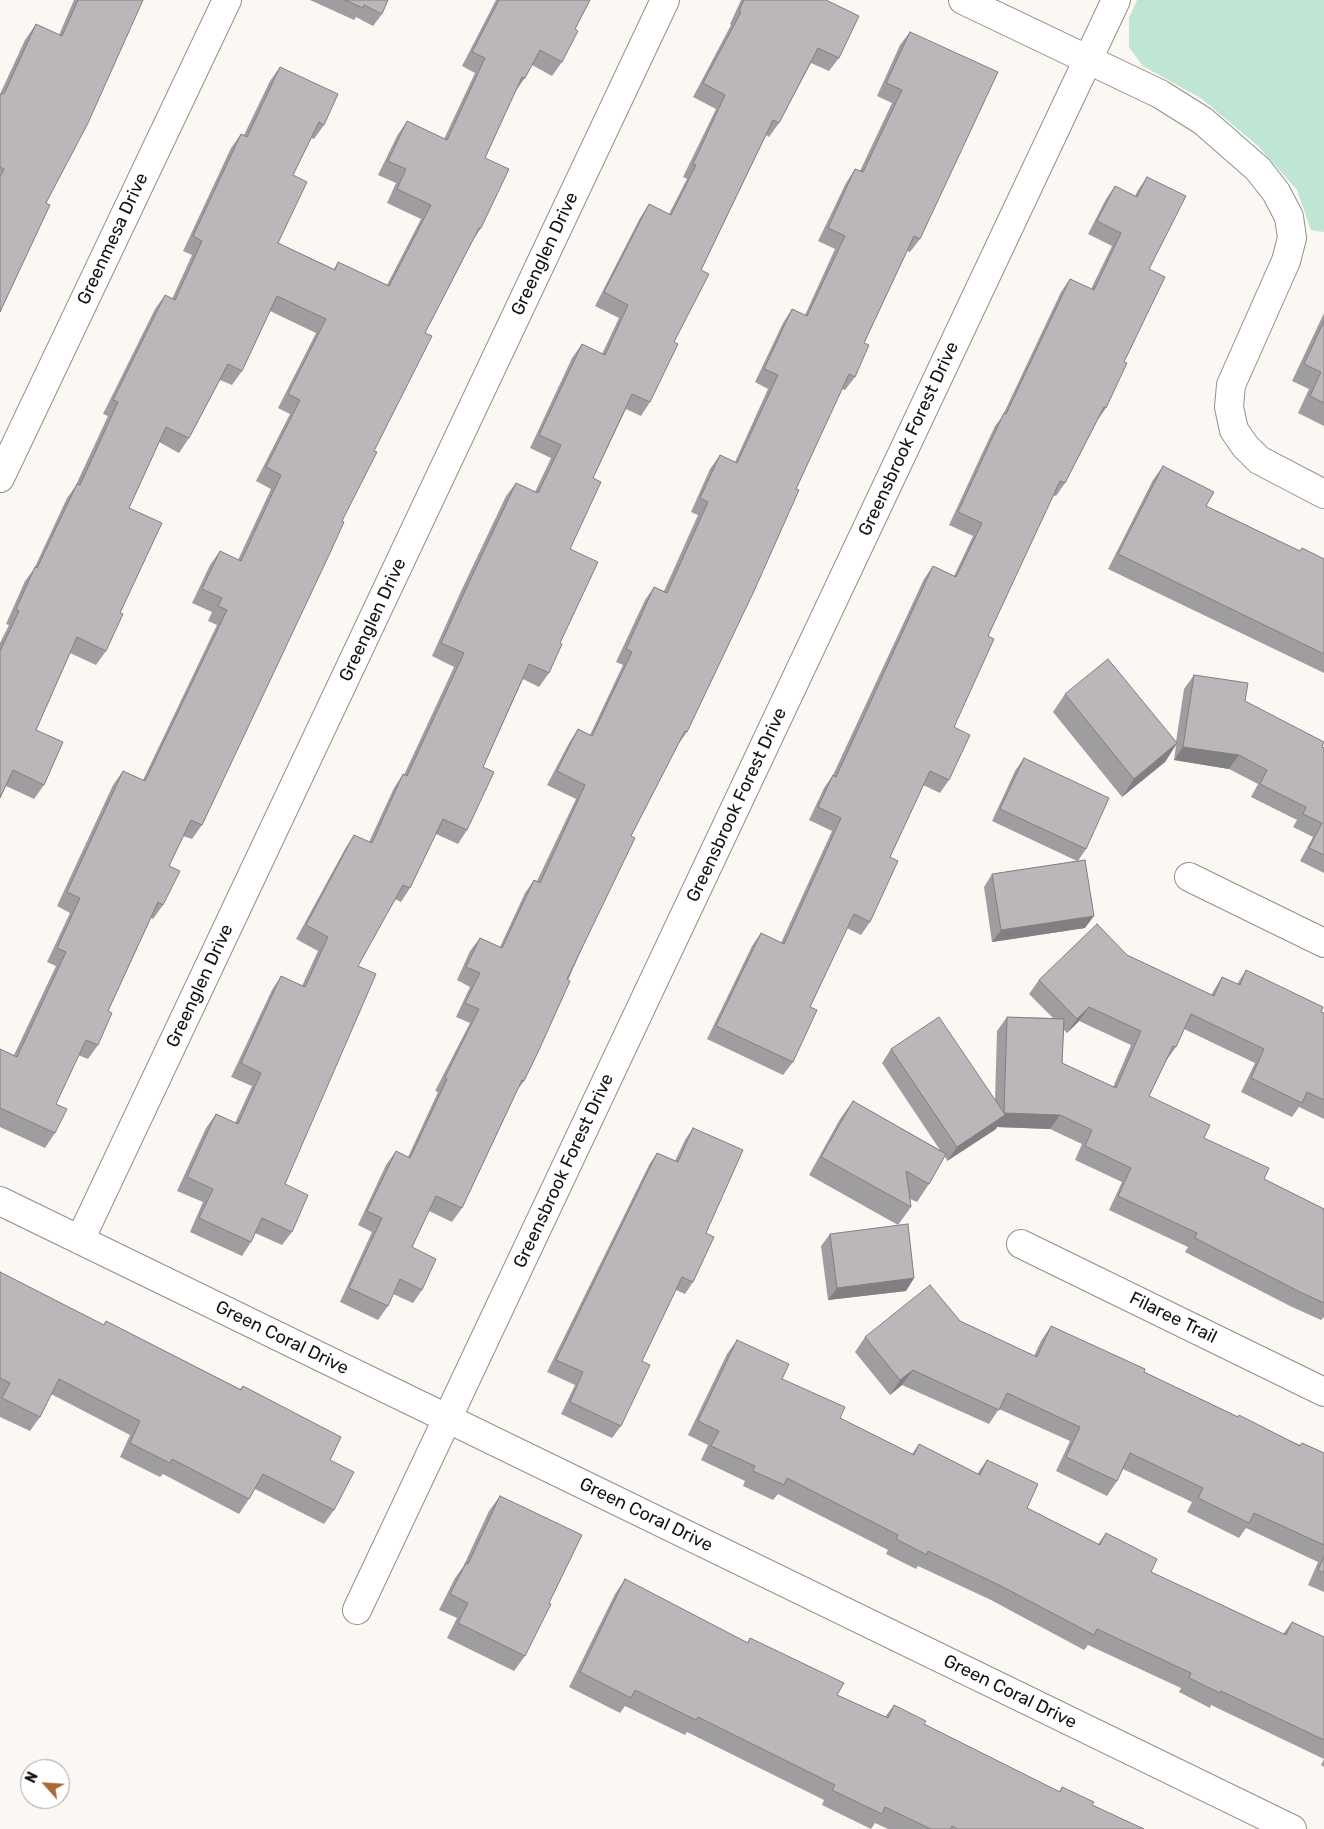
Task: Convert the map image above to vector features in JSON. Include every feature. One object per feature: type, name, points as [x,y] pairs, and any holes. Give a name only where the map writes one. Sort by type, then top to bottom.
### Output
[{"type":"street","name":"Greenmesa Drive","points":[[0,478],[227,0]]},
{"type":"street","name":"Greenglen Drive","points":[[80,1240],[665,0]]},
{"type":"street","points":[[963,0],[1160,94],[1203,121],[1258,169],[1276,192],[1289,217],[1292,238],[1286,262],[1234,378],[1229,407],[1234,430],[1245,446],[1260,460],[1324,494]]},
{"type":"street","name":"Greensbrook Forest Drive","points":[[357,1610],[1116,0]]},
{"type":"street","points":[[1189,877],[1324,943]]},
{"type":"street","name":"Green Coral Drive","points":[[0,1201],[1292,1829]]},
{"type":"street","name":"Filaree Trail","points":[[1021,1244],[1324,1392]]},
{"type":"green space","points":[[1137,0],[1324,0],[1324,232],[1311,230],[1297,190],[1258,146],[1202,99],[1143,66],[1129,47],[1129,18]]},
{"type":"building","points":[[78,0],[143,0],[88,123],[46,203],[50,205],[0,312],[0,177],[4,169],[0,167],[0,97],[2,93],[4,94],[36,24],[62,36]]},
{"type":"building","points":[[345,0],[388,0],[382,14],[364,5],[363,8]]},
{"type":"building","points":[[499,0],[590,0],[575,29],[578,31],[562,62],[540,50],[525,78],[522,77],[485,158],[509,169],[481,228],[479,228],[425,333],[432,336],[374,451],[377,452],[342,521],[344,522],[330,553],[202,825],[191,820],[169,866],[180,871],[163,905],[158,902],[108,1011],[112,1013],[98,1045],[86,1040],[56,1104],[67,1109],[55,1133],[0,1108],[0,1049],[17,1057],[66,952],[57,948],[80,898],[67,892],[123,771],[145,781],[227,610],[218,606],[222,598],[202,589],[220,551],[241,561],[281,475],[266,467],[300,400],[288,394],[326,319],[277,296],[242,371],[228,364],[189,438],[166,427],[129,508],[162,523],[120,613],[123,614],[106,651],[77,637],[36,730],[63,742],[44,785],[13,770],[0,798],[0,651],[19,611],[16,609],[77,484],[80,485],[118,402],[113,400],[165,295],[175,300],[202,241],[193,236],[241,134],[247,137],[280,67],[338,94],[324,125],[319,122],[293,175],[307,182],[278,243],[335,270],[338,262],[389,286],[431,205],[397,189],[406,169],[388,161],[407,121],[447,140],[485,58],[472,52]]},
{"type":"building","points":[[744,0],[826,0],[859,16],[839,58],[818,48],[779,123],[773,120],[701,270],[709,274],[674,342],[678,344],[650,402],[632,394],[593,478],[601,482],[570,549],[598,562],[560,643],[562,644],[549,673],[529,664],[483,767],[494,772],[467,830],[443,819],[410,888],[403,885],[358,966],[376,974],[285,1184],[308,1195],[292,1232],[262,1218],[251,1242],[199,1218],[213,1189],[187,1177],[216,1114],[238,1124],[261,1073],[241,1063],[281,976],[305,987],[328,937],[306,925],[354,835],[372,843],[403,774],[407,776],[464,653],[441,643],[516,483],[538,493],[561,445],[539,435],[582,344],[605,355],[628,305],[604,292],[649,204],[671,215],[696,165],[693,164],[725,95],[703,83],[741,12],[739,11]]},
{"type":"building","points":[[910,32],[998,72],[920,239],[914,236],[864,343],[869,345],[855,377],[849,374],[796,489],[799,490],[754,591],[687,732],[685,731],[631,836],[635,838],[567,979],[570,981],[539,1050],[524,1081],[522,1080],[462,1208],[436,1196],[412,1247],[436,1259],[422,1290],[400,1279],[388,1306],[349,1288],[382,1218],[367,1211],[396,1151],[410,1158],[447,1079],[445,1077],[479,1009],[465,1003],[480,973],[466,967],[480,938],[502,948],[534,880],[540,883],[585,785],[557,771],[578,729],[592,736],[632,652],[626,649],[654,587],[667,593],[708,502],[700,498],[720,455],[737,463],[778,375],[764,369],[792,309],[807,316],[845,236],[828,228],[855,169],[863,172],[902,90],[886,83]]},
{"type":"building","points":[[1147,177],[1186,196],[1149,269],[1165,277],[1124,362],[1127,363],[1106,408],[1104,407],[1065,483],[1060,481],[988,636],[994,639],[954,727],[970,735],[949,780],[930,771],[890,857],[898,861],[870,922],[854,914],[810,1007],[817,1010],[793,1062],[716,1026],[761,933],[784,944],[841,818],[818,807],[833,775],[836,777],[933,566],[956,577],[982,523],[958,512],[1070,279],[1094,290],[1121,233],[1097,221],[1115,186],[1137,197]]},
{"type":"building","points":[[1324,321],[1324,403],[1310,396],[1321,372],[1304,364]]},
{"type":"building","points":[[1163,466],[1214,492],[1206,506],[1300,551],[1302,548],[1324,559],[1324,654],[1118,554]]},
{"type":"building","points":[[1108,659],[1177,743],[1134,779],[1065,694]]},
{"type":"building","points":[[1194,675],[1248,683],[1245,701],[1324,742],[1322,747],[1324,748],[1324,855],[1309,848],[1322,823],[1303,814],[1306,807],[1260,784],[1267,770],[1239,755],[1183,747]]},
{"type":"building","points":[[1024,758],[1109,798],[1086,849],[1000,809]]},
{"type":"building","points":[[1085,860],[1094,916],[1001,930],[992,874]]},
{"type":"building","points":[[1097,924],[1127,955],[1214,996],[1222,977],[1240,985],[1246,970],[1323,1007],[1321,1012],[1324,1013],[1324,1100],[1307,1092],[1302,1103],[1251,1078],[1264,1049],[1191,1014],[1176,1047],[1173,1046],[1149,1096],[1210,1125],[1204,1138],[1269,1168],[1264,1179],[1324,1209],[1324,1303],[1195,1238],[1197,1233],[1118,1196],[1131,1168],[1085,1146],[1092,1130],[1060,1115],[1004,1113],[1007,1017],[1064,1019],[1062,1063],[1116,1088],[1141,1031],[1089,1007],[1077,1019],[1039,980]]},
{"type":"building","points":[[939,1017],[1005,1115],[957,1147],[891,1049]]},
{"type":"building","points":[[853,1101],[946,1154],[929,1184],[906,1171],[911,1207],[821,1157]]},
{"type":"building","points":[[693,1128],[743,1150],[706,1233],[714,1237],[693,1282],[682,1277],[642,1361],[650,1365],[621,1426],[570,1402],[583,1372],[556,1360],[657,1153],[678,1162]]},
{"type":"building","points":[[908,1224],[914,1278],[837,1288],[830,1234]]},
{"type":"building","points":[[0,1272],[104,1325],[106,1321],[241,1390],[243,1386],[341,1437],[330,1460],[354,1472],[334,1510],[263,1474],[249,1499],[172,1459],[170,1463],[130,1443],[140,1421],[59,1379],[40,1417],[2,1398],[10,1383],[0,1378]]},
{"type":"building","points":[[930,1285],[960,1321],[1037,1357],[1051,1326],[1145,1369],[1144,1372],[1238,1417],[1239,1415],[1300,1446],[1302,1443],[1324,1453],[1324,1545],[1254,1513],[1249,1523],[1198,1498],[1203,1488],[1130,1453],[1117,1481],[1066,1457],[1080,1427],[1007,1393],[999,1410],[913,1370],[900,1380],[865,1337]]},
{"type":"building","points":[[737,1340],[789,1364],[782,1379],[845,1407],[840,1418],[914,1455],[919,1444],[980,1475],[987,1460],[1038,1484],[1027,1508],[1100,1545],[1106,1533],[1157,1559],[1151,1572],[1286,1635],[1292,1622],[1324,1637],[1324,1740],[1221,1691],[1220,1693],[1189,1678],[1191,1673],[1097,1629],[1094,1635],[1001,1586],[928,1551],[927,1555],[896,1539],[898,1535],[787,1478],[784,1485],[753,1471],[755,1466],[711,1446],[719,1431],[698,1421]]},
{"type":"building","points":[[500,1496],[582,1535],[525,1656],[458,1623],[468,1603],[450,1594],[466,1563],[468,1564]]},
{"type":"building","points":[[1324,1557],[1324,1573],[1318,1570]]},
{"type":"building","points":[[625,1579],[748,1643],[750,1638],[844,1683],[837,1695],[888,1718],[894,1705],[926,1721],[924,1724],[1060,1792],[1062,1787],[1094,1802],[1092,1805],[1144,1829],[957,1829],[952,1826],[950,1829],[931,1829],[885,1807],[882,1814],[832,1790],[835,1785],[698,1717],[696,1720],[635,1690],[631,1698],[580,1672]]}]
